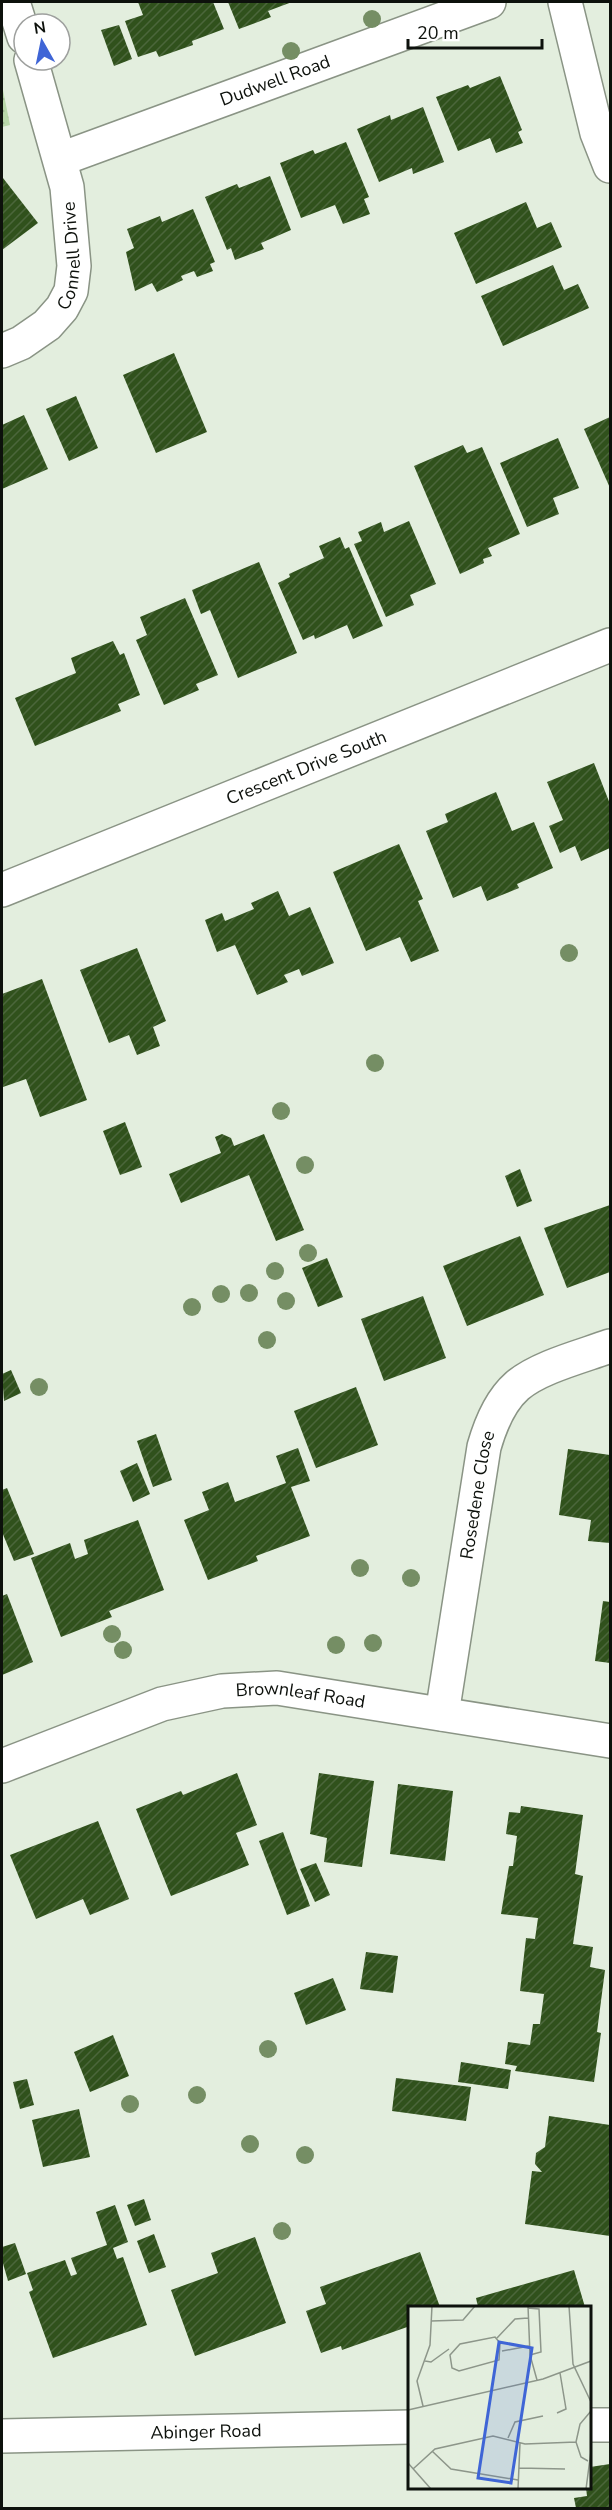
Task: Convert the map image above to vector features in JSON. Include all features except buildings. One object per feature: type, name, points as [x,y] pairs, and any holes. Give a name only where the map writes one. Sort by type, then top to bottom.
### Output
[{"type":"street","name":"Dudwell Road","points":[[61,159],[489,2]]},
{"type":"street","points":[[565,2],[604,130],[610,166]]},
{"type":"street","name":"Connell Drive","points":[[2,351],[21,343],[47,325],[62,308],[70,291],[74,266],[67,187],[61,159],[35,72]]},
{"type":"street","name":"Crescent Drive South","points":[[2,890],[610,645]]},
{"type":"street","name":"Rosedene Close","points":[[442,1714],[482,1457],[489,1430],[506,1399],[517,1386],[547,1370],[610,1346]]},
{"type":"street","name":"Brownleaf Road","points":[[2,1766],[162,1704],[222,1691],[277,1688],[610,1741]]},
{"type":"street","points":[[591,2425],[610,2425]]},
{"type":"street","name":"Abinger Road","points":[[2,2436],[408,2427]]},
{"type":"green space","points":[[2,85],[10,125],[2,127]]}]
